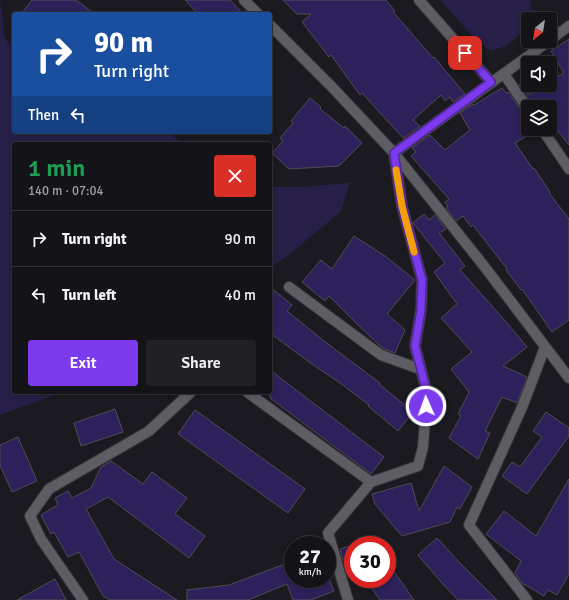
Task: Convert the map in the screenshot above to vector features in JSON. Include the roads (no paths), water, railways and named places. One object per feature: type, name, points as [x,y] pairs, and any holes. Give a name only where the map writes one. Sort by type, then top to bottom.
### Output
[{"type":"street","points":[[245,0],[256,12]]},
{"type":"street","points":[[419,0],[491,82]]},
{"type":"street","points":[[557,35],[569,26]]},
{"type":"street","points":[[272,27],[331,86],[394,153],[484,266],[569,378]]},
{"type":"street","points":[[394,153],[540,48]]},
{"type":"street","points":[[504,74],[522,100]]},
{"type":"street","points":[[547,136],[569,169]]},
{"type":"street","points":[[348,600],[328,533],[371,482],[418,466],[423,447],[427,393],[415,346],[421,310],[422,280],[402,206],[394,153]]},
{"type":"street","points":[[289,287],[381,354],[420,369]]},
{"type":"street","points":[[526,600],[469,525],[523,405],[545,347]]},
{"type":"street","points":[[83,600],[41,539],[30,516],[49,489],[149,431],[189,394]]},
{"type":"street","points":[[250,394],[371,482]]}]
